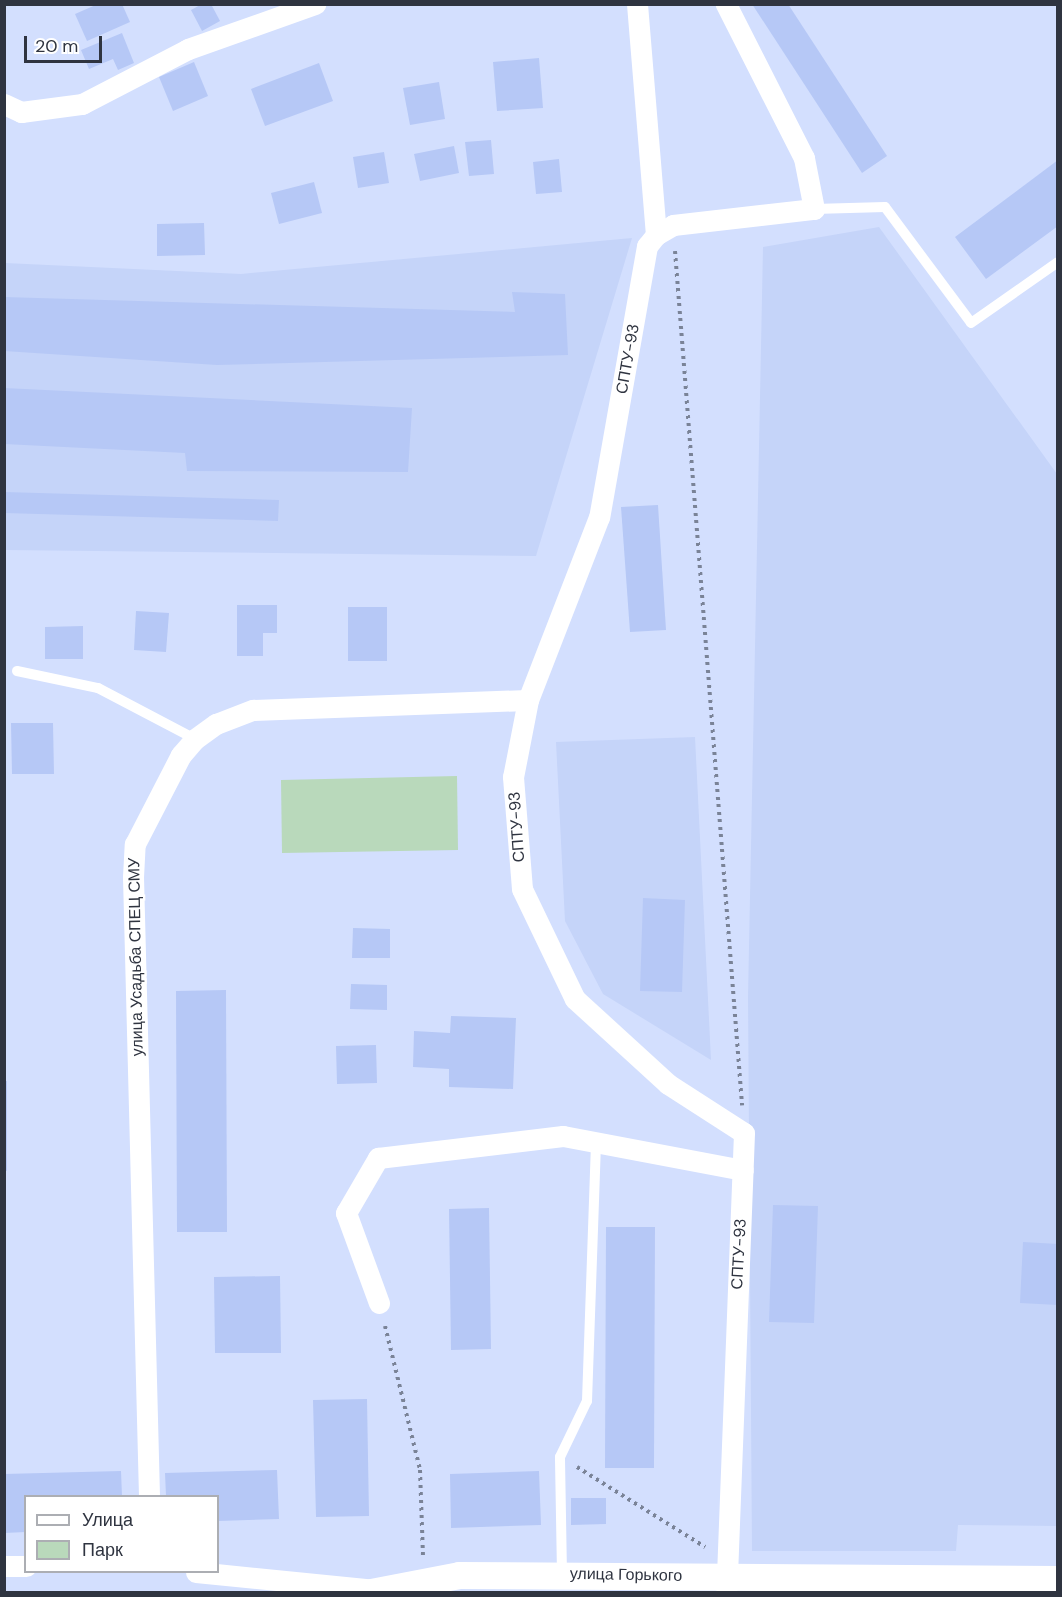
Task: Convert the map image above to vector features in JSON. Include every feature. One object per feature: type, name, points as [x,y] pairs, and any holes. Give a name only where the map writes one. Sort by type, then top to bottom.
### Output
[{"type":"street","points":[[4,104],[21,112],[82,104],[188,49],[315,4]]},
{"type":"street","name":"СПТУ-93","points":[[637,4],[664,230],[647,246],[599,517],[528,700],[513,777],[522,889],[575,999],[668,1084],[744,1133],[726,1577]]},
{"type":"street","points":[[664,230],[814,209],[804,158],[726,4]]},
{"type":"street","name":"улица Усадьба СПЕЦ СМУ","points":[[149,1495],[133,877],[135,844],[181,755],[195,739],[216,724],[253,710],[528,700]]},
{"type":"street","points":[[379,1302],[346,1213],[378,1158],[563,1136],[743,1170]]},
{"type":"street","points":[[4,1566],[24,1566]]},
{"type":"street","name":"улица Горького","points":[[205,1573],[373,1591],[459,1575],[1058,1579]]},
{"type":"lane","points":[[814,209],[885,207],[971,323],[1058,262]]},
{"type":"lane","points":[[17,671],[98,688],[195,739]]},
{"type":"lane","points":[[562,1574],[560,1456],[587,1401],[596,1142]]},
{"type":"path","points":[[664,230],[744,1133]]},
{"type":"path","points":[[379,1302],[420,1470],[424,1582]]},
{"type":"path","points":[[560,1456],[726,1577]]},
{"type":"shaded area","points":[[879,227],[1057,474],[1057,1526],[958,1525],[956,1551],[752,1551],[748,997],[763,247]]},
{"type":"shaded area","points":[[632,238],[536,556],[5,550],[5,263],[241,274]]},
{"type":"shaded area","points":[[695,737],[711,1060],[603,994],[565,921],[556,742]]},
{"type":"green space","points":[[457,776],[458,850],[282,853],[281,780]]},
{"type":"building","points":[[98,4],[122,4],[130,22],[87,41],[75,14]]},
{"type":"building","points":[[202,4],[211,4],[220,21],[202,31],[191,10]]},
{"type":"building","points":[[752,4],[788,4],[887,156],[862,173]]},
{"type":"building","points":[[122,33],[134,63],[118,70],[113,59],[89,69],[81,50]]},
{"type":"building","points":[[539,58],[543,108],[497,111],[493,62]]},
{"type":"building","points":[[194,62],[208,96],[173,111],[159,77]]},
{"type":"building","points":[[319,63],[333,101],[265,126],[251,89]]},
{"type":"building","points":[[439,82],[445,119],[410,125],[403,88]]},
{"type":"building","points":[[491,140],[494,174],[469,176],[465,142]]},
{"type":"building","points":[[454,146],[459,173],[420,181],[414,154]]},
{"type":"building","points":[[384,152],[389,183],[358,188],[353,157]]},
{"type":"building","points":[[559,159],[562,192],[536,194],[533,162]]},
{"type":"building","points":[[1058,160],[1058,226],[986,279],[955,237]]},
{"type":"building","points":[[314,182],[322,213],[279,224],[271,193]]},
{"type":"building","points":[[204,223],[205,255],[157,256],[157,224]]},
{"type":"building","points":[[512,292],[565,294],[568,355],[217,365],[4,351],[4,297],[515,312]]},
{"type":"building","points":[[4,388],[412,408],[408,472],[187,471],[185,453],[4,444]]},
{"type":"building","points":[[4,492],[279,500],[278,521],[4,513]]},
{"type":"building","points":[[658,505],[666,630],[630,632],[621,507]]},
{"type":"building","points":[[237,605],[277,605],[277,633],[263,633],[263,656],[237,656]]},
{"type":"building","points":[[348,607],[387,607],[387,661],[348,661]]},
{"type":"building","points":[[136,611],[169,613],[166,652],[134,650]]},
{"type":"building","points":[[83,626],[83,659],[45,659],[45,627]]},
{"type":"building","points":[[11,723],[53,723],[54,774],[12,774]]},
{"type":"building","points":[[643,898],[685,900],[682,992],[640,991]]},
{"type":"building","points":[[353,928],[390,929],[390,958],[352,958]]},
{"type":"building","points":[[351,984],[387,985],[387,1010],[350,1009]]},
{"type":"building","points":[[226,990],[227,1232],[177,1232],[176,991]]},
{"type":"building","points":[[451,1016],[516,1018],[513,1089],[449,1087],[449,1069],[413,1067],[414,1031],[450,1033]]},
{"type":"building","points":[[376,1045],[377,1083],[337,1084],[336,1046]]},
{"type":"building","points":[[4,1081],[7,1081],[7,1171],[4,1170]]},
{"type":"building","points":[[773,1205],[818,1206],[814,1323],[769,1322]]},
{"type":"building","points":[[489,1208],[491,1349],[451,1350],[449,1209]]},
{"type":"building","points":[[606,1227],[655,1227],[654,1468],[605,1468]]},
{"type":"building","points":[[1023,1242],[1058,1244],[1058,1305],[1020,1303]]},
{"type":"building","points":[[280,1276],[281,1353],[215,1353],[214,1277]]},
{"type":"building","points":[[367,1399],[369,1516],[316,1517],[313,1400]]},
{"type":"building","points":[[277,1470],[279,1519],[219,1521],[219,1495],[166,1495],[165,1473]]},
{"type":"building","points":[[121,1471],[122,1495],[24,1495],[24,1532],[4,1533],[4,1474]]},
{"type":"building","points":[[539,1471],[541,1525],[451,1528],[450,1474]]},
{"type":"building","points":[[571,1498],[606,1498],[606,1524],[571,1525]]}]
